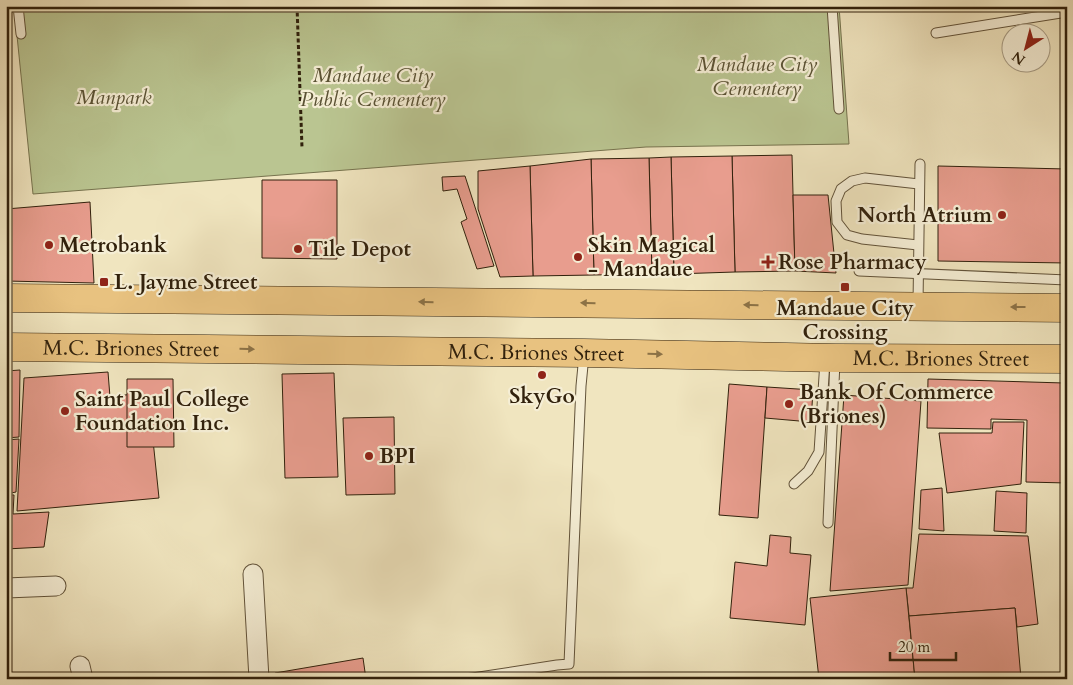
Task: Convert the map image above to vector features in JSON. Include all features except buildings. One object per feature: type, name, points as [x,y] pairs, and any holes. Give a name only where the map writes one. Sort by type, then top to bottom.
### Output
[{"type":"main road","points":[[6,298],[1067,308]]},
{"type":"main road","name":"M.C. Briones Street","points":[[6,347],[584,353],[830,358],[1067,359]]},
{"type":"street","points":[[253,574],[260,679]]},
{"type":"street","points":[[6,588],[56,586]]},
{"type":"lane","points":[[18,6],[20,34]]},
{"type":"lane","points":[[832,6],[839,109]]},
{"type":"lane","points":[[936,33],[1067,12]]},
{"type":"lane","points":[[918,307],[920,164]]},
{"type":"lane","points":[[918,244],[862,239],[847,235],[837,222],[836,201],[841,189],[852,181],[865,178],[919,184]]},
{"type":"lane","points":[[859,271],[1067,280]]},
{"type":"lane","points":[[466,679],[569,664],[584,353]]},
{"type":"lane","points":[[794,484],[808,471],[819,452],[830,358]]},
{"type":"lane","points":[[828,523],[830,358]]},
{"type":"path","points":[[297,6],[302,148]]},
{"type":"green space","points":[[14,6],[839,6],[849,144],[646,147],[33,194]]},
{"type":"place","name":"North Atrium","points":[[1002,215]]},
{"type":"place","name":"Metrobank","points":[[49,245]]},
{"type":"place","name":"Tile Depot","points":[[298,249]]},
{"type":"place","name":"Skin Magical - Mandaue","points":[[578,257]]},
{"type":"place","name":"Rose Pharmacy","points":[[768,262]]},
{"type":"place","name":"L. Jayme Street","points":[[104,282]]},
{"type":"place","name":"Mandaue City Crossing","points":[[845,287]]},
{"type":"place","name":"SkyGo","points":[[542,375]]},
{"type":"place","name":"Bank Of Commerce (Briones)","points":[[789,404]]},
{"type":"place","name":"Saint Paul College Foundation Inc.","points":[[65,411]]},
{"type":"place","name":"BPI","points":[[369,456]]},
{"type":"park label","name":"Mandaue City Cementery","points":[[757,76]]},
{"type":"park label","name":"Mandaue City Public Cementery","points":[[373,87]]},
{"type":"park label","name":"Manpark","points":[[114,97]]}]
